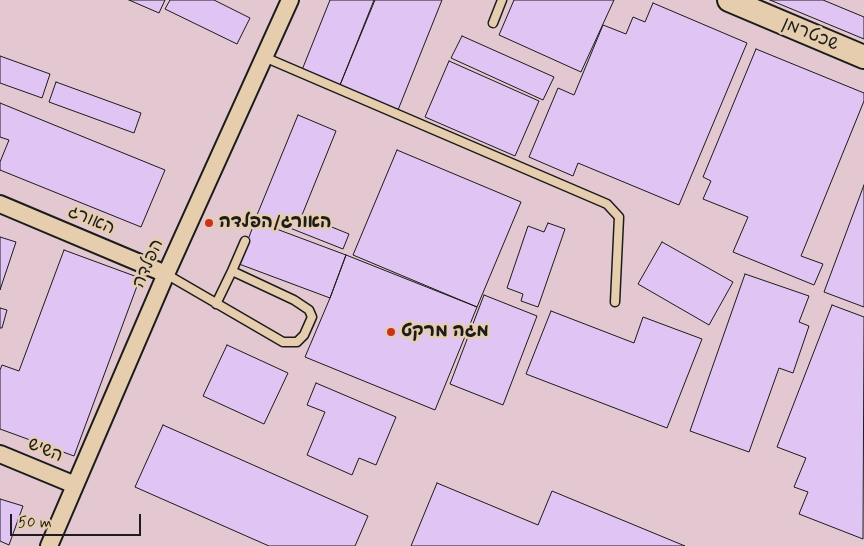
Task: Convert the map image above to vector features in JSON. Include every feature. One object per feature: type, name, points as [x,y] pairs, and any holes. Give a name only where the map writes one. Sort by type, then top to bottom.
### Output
[{"type":"street","name":"הפלדה","points":[[49,546],[166,274],[290,0]]},
{"type":"street","name":"שכטרמן","points":[[729,0],[864,57]]},
{"type":"street","name":"האורג","points":[[0,204],[166,274]]},
{"type":"street","name":"השיש","points":[[0,454],[75,485]]},
{"type":"lane","points":[[492,23],[502,0]]},
{"type":"lane","points":[[264,57],[607,204],[619,217],[615,302]]},
{"type":"lane","points":[[216,304],[245,241]]},
{"type":"lane","points":[[166,274],[283,342],[297,342],[304,335],[312,317],[308,310],[294,300],[232,271]]},
{"type":"shaded area","points":[[0,0],[864,0],[864,546],[0,546]]},
{"type":"building","points":[[129,0],[165,0],[159,13]]},
{"type":"building","points":[[170,0],[214,0],[250,18],[237,44],[165,9]]},
{"type":"building","points":[[330,0],[374,0],[340,85],[302,70]]},
{"type":"building","points":[[375,0],[442,0],[398,110],[340,85]]},
{"type":"building","points":[[514,0],[614,0],[581,72],[499,35]]},
{"type":"building","points":[[770,0],[823,0],[864,17],[864,39]]},
{"type":"building","points":[[653,3],[747,43],[679,205],[578,163],[573,176],[529,157],[558,88],[574,95],[603,25],[626,34],[633,17],[645,22]]},
{"type":"building","points":[[462,36],[554,77],[543,100],[451,58]]},
{"type":"building","points":[[756,49],[864,93],[864,101],[801,256],[823,264],[814,285],[733,252],[748,217],[703,199],[711,181],[703,177]]},
{"type":"building","points":[[0,56],[50,74],[42,98],[0,83]]},
{"type":"building","points":[[449,61],[539,101],[515,156],[425,117]]},
{"type":"building","points":[[56,82],[141,113],[134,133],[49,102]]},
{"type":"building","points":[[0,103],[165,170],[141,227],[0,170],[0,162],[9,140],[0,137]]},
{"type":"building","points":[[298,115],[336,131],[302,215],[349,234],[343,249],[257,215]]},
{"type":"building","points":[[397,150],[521,202],[477,307],[353,255]]},
{"type":"building","points":[[864,185],[864,307],[824,292]]},
{"type":"building","points":[[255,221],[346,255],[330,298],[239,264]]},
{"type":"building","points":[[548,223],[565,229],[538,307],[521,301],[523,294],[507,288],[528,226],[544,232]]},
{"type":"building","points":[[0,237],[16,242],[0,290]]},
{"type":"building","points":[[662,242],[733,282],[709,325],[638,284]]},
{"type":"building","points":[[64,250],[140,278],[74,456],[0,429],[0,370],[2,365],[19,371]]},
{"type":"building","name":"מגה מרקט","points":[[346,255],[477,307],[435,410],[305,357]]},
{"type":"building","points":[[745,274],[809,296],[799,322],[809,326],[793,373],[779,368],[749,452],[690,431]]},
{"type":"building","points":[[484,295],[537,316],[503,405],[450,384]]},
{"type":"building","points":[[832,305],[864,317],[863,539],[799,514],[808,492],[794,487],[806,458],[777,447]]},
{"type":"building","points":[[0,308],[7,310],[2,328],[0,328]]},
{"type":"building","points":[[551,311],[634,343],[643,317],[702,339],[667,428],[526,374]]},
{"type":"building","points":[[227,345],[288,373],[264,424],[203,396]]},
{"type":"building","points":[[316,383],[396,417],[376,465],[359,458],[352,475],[307,455],[325,412],[307,405]]},
{"type":"building","points":[[163,425],[368,516],[355,546],[269,546],[135,487]]},
{"type":"building","points":[[437,483],[538,525],[552,491],[685,546],[411,546]]},
{"type":"building","points":[[0,499],[23,506],[9,545],[0,541]]},
{"type":"place","name":"האורג/הפלדה","points":[[209,223]]},
{"type":"place","name":"מגה מרקט","points":[[391,332]]}]
